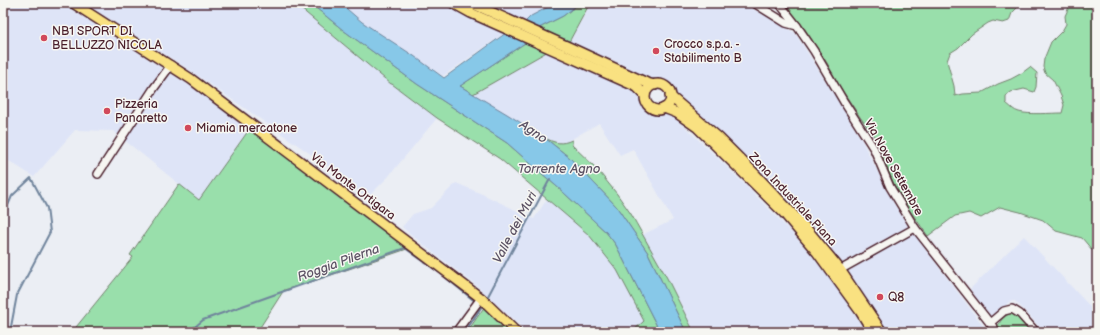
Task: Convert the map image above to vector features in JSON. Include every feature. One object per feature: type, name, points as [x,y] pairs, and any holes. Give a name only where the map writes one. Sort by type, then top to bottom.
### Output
[{"type":"main road","name":"Via Monte Ortigara","points":[[73,3],[191,79],[481,298],[516,332]]},
{"type":"main road","points":[[453,3],[471,13],[637,87],[645,95]]},
{"type":"main road","points":[[471,3],[647,84],[655,85],[663,86],[669,92],[669,103],[664,108],[658,110],[651,108],[646,102],[645,95],[648,88],[655,85]]},
{"type":"main road","name":"Zona Industriale Piana","points":[[670,96],[719,138],[806,228],[840,270],[882,332]]},
{"type":"main road","name":"Zona Industriale Piana","points":[[664,108],[677,113],[697,127],[784,213],[817,252],[860,311],[873,332]]},
{"type":"street","points":[[754,3],[786,23],[797,26]]},
{"type":"street","name":"Via Nove Settembre","points":[[779,3],[814,51],[874,149],[890,187],[915,228],[997,332]]},
{"type":"street","points":[[98,174],[154,88],[171,65]]},
{"type":"street","points":[[840,270],[915,228]]},
{"type":"street","points":[[456,332],[481,298]]},
{"type":"street","points":[[990,323],[1004,312],[1012,309],[1020,314],[1036,332]]},
{"type":"shaded area","points":[[3,3],[61,3],[251,127],[199,200],[113,131],[75,130],[34,177],[3,157]]},
{"type":"shaded area","points":[[84,3],[294,3],[391,84],[437,118],[388,177],[367,198],[325,164],[188,69]]},
{"type":"shaded area","points":[[340,3],[446,3],[506,32],[443,76],[362,22]]},
{"type":"shaded area","points":[[482,3],[556,3],[531,16],[525,22]]},
{"type":"shaded area","points":[[591,3],[743,3],[795,33],[862,141],[894,204],[912,232],[988,332],[888,332],[859,289],[804,220],[776,189],[705,120],[675,96],[650,79],[621,64],[569,42]]},
{"type":"shaded area","points":[[550,50],[628,87],[655,103],[686,128],[774,214],[804,246],[832,280],[866,332],[694,332],[667,278],[642,235],[673,220],[633,149],[620,155],[599,123],[565,143],[554,143],[473,94]]},
{"type":"shaded area","points":[[456,183],[534,219],[547,199],[589,235],[617,270],[644,321],[632,332],[527,332],[476,285],[402,227],[413,214],[431,208]]},
{"type":"shaded area","points":[[1024,236],[1097,314],[1097,332],[1044,332],[1015,301],[1009,302],[992,319],[970,289]]},
{"type":"green space","points":[[294,3],[310,3],[343,30],[417,84],[507,143],[563,192],[606,232],[616,245],[660,332],[632,332],[644,321],[617,270],[589,235],[500,159],[437,118],[391,84]]},
{"type":"green space","points":[[580,3],[590,3],[569,42],[539,28],[563,16]]},
{"type":"green space","points":[[785,3],[1022,3],[1012,13],[1009,21],[1003,23],[993,21],[988,23],[972,34],[958,48],[950,53],[947,61],[954,86],[955,96],[981,93],[1011,79],[1030,67],[1037,73],[1034,92],[1024,89],[1011,92],[1006,96],[1006,103],[1014,110],[1034,114],[1062,113],[1064,105],[1061,96],[1053,80],[1045,73],[1043,67],[1044,59],[1051,42],[1062,31],[1066,24],[1065,16],[1069,3],[1097,3],[1097,254],[1082,238],[1056,231],[1043,220],[1000,207],[981,218],[969,213],[955,216],[928,236],[908,208],[895,186],[886,167],[879,143],[840,87],[827,63],[803,26]]},
{"type":"green space","points":[[525,43],[550,50],[473,94],[460,86]]},
{"type":"green space","points":[[251,127],[409,245],[407,249],[284,290],[257,332],[72,332],[133,257],[130,255],[179,184],[199,200]]},
{"type":"green space","points":[[545,138],[558,143],[572,140],[572,145],[596,168],[617,194],[631,214],[667,278],[694,332],[686,332],[648,253],[616,206],[570,158]]},
{"type":"green space","points":[[485,306],[509,332],[467,332]]},
{"type":"green space","points":[[1013,313],[1032,332],[1001,332],[998,326],[1000,321]]},
{"type":"water","name":"Torrente Agno","points":[[310,3],[340,3],[362,22],[414,56],[444,78],[506,33],[525,43],[460,86],[545,138],[570,158],[616,206],[648,253],[686,332],[660,332],[616,245],[606,232],[507,143],[417,84],[343,30]]},
{"type":"water","points":[[556,3],[580,3],[563,16],[539,28],[525,22],[531,16]]},
{"type":"waterway","name":"Roggia Pilerna","points":[[3,217],[12,196],[31,178],[47,208],[50,232],[17,295],[10,332]]},
{"type":"waterway","name":"Valle dei Muri","points":[[487,298],[550,179]]},
{"type":"waterway","name":"Roggia Pilerna","points":[[189,332],[203,320],[405,248],[440,273],[482,307]]},
{"type":"waterway","name":"Valle dei Muri","points":[[465,332],[482,306]]},
{"type":"place","name":"NB1 SPORT DI BELLUZZO NICOLA","points":[[44,38]]},
{"type":"place","name":"Crocco s.p.a. - Stabilimento B","points":[[656,51]]},
{"type":"place","name":"Pizzeria Panaretto","points":[[107,111]]},
{"type":"place","name":"Miamia mercatone","points":[[188,128]]},
{"type":"place","name":"Q8","points":[[880,297]]},
{"type":"water label","name":"Agno","points":[[534,131]]}]
